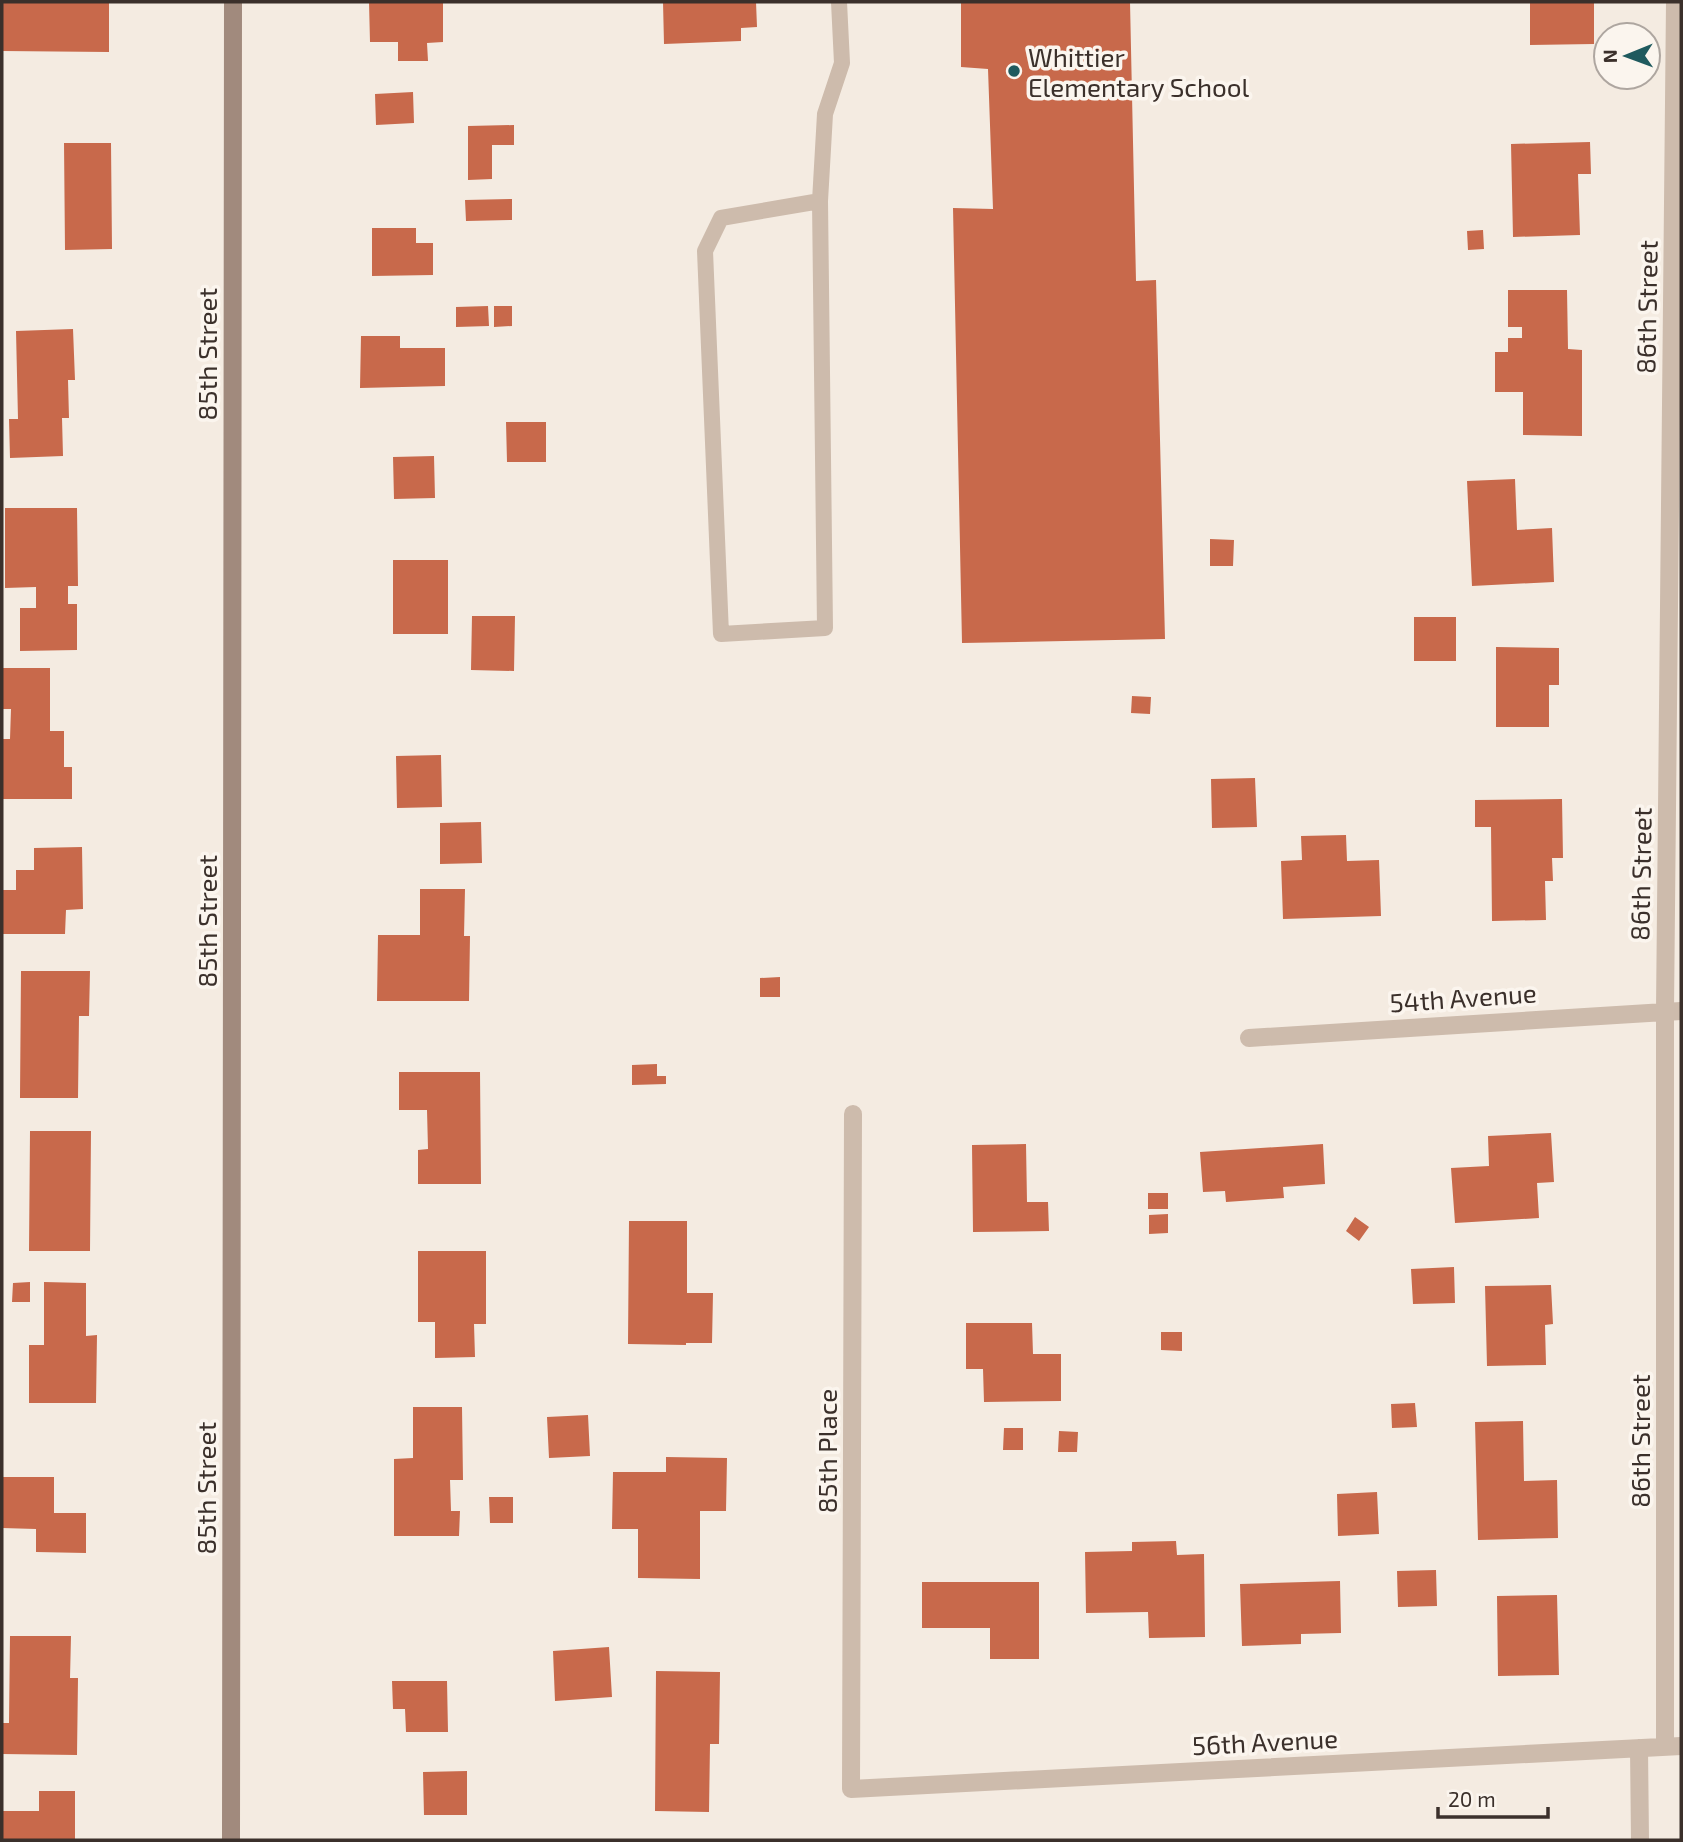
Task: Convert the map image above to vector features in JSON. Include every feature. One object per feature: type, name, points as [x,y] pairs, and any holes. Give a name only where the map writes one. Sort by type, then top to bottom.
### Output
[{"type":"street","name":"85th Street","points":[[231,1840],[233,2]]},
{"type":"street","name":"86th Street","points":[[1673,1746],[1675,2]]},
{"type":"street","name":"54th Avenue","points":[[1249,1038],[1673,1010]]},
{"type":"street","name":"85th Place","points":[[851,1789],[853,1114]]},
{"type":"street","name":"56th Avenue","points":[[851,1789],[1673,1746]]},
{"type":"street","points":[[1639,1748],[1640,1840]]},
{"type":"lane","points":[[820,201],[721,218],[705,251],[721,634],[825,628],[820,201],[825,114],[842,63],[839,2]]},
{"type":"building","points":[[2,2],[109,2],[109,52],[2,51]]},
{"type":"building","points":[[369,2],[443,2],[443,42],[427,43],[428,61],[398,61],[398,42],[370,42]]},
{"type":"building","points":[[663,2],[756,2],[757,27],[741,28],[741,41],[664,44]]},
{"type":"building","points":[[961,2],[1130,2],[1136,281],[1156,280],[1165,639],[962,643],[953,208],[993,209],[988,69],[961,67]]},
{"type":"building","points":[[1530,2],[1594,2],[1592,44],[1530,45]]},
{"type":"building","points":[[413,92],[414,123],[376,125],[375,94]]},
{"type":"building","points":[[514,125],[514,145],[492,145],[492,179],[468,180],[468,126]]},
{"type":"building","points":[[1590,142],[1591,174],[1578,174],[1580,235],[1513,237],[1511,144]]},
{"type":"building","points":[[64,143],[111,143],[112,249],[65,250]]},
{"type":"building","points":[[512,199],[512,220],[466,221],[465,200]]},
{"type":"building","points":[[372,228],[416,228],[416,243],[433,243],[433,275],[372,276]]},
{"type":"building","points":[[1483,230],[1484,249],[1468,250],[1467,231]]},
{"type":"building","points":[[1508,290],[1567,290],[1568,349],[1582,350],[1582,436],[1523,435],[1523,392],[1495,392],[1495,352],[1508,352],[1508,338],[1522,338],[1522,327],[1508,327]]},
{"type":"building","points":[[488,306],[489,326],[456,327],[456,307]]},
{"type":"building","points":[[494,306],[512,306],[512,326],[494,327]]},
{"type":"building","points":[[73,329],[75,380],[68,380],[69,418],[62,418],[63,456],[10,458],[9,419],[18,419],[16,331]]},
{"type":"building","points":[[361,336],[400,336],[400,348],[445,348],[445,386],[360,388]]},
{"type":"building","points":[[506,422],[546,422],[546,462],[507,462]]},
{"type":"building","points":[[434,456],[435,498],[394,499],[393,457]]},
{"type":"building","points":[[1515,479],[1517,530],[1552,528],[1554,582],[1472,586],[1467,481]]},
{"type":"building","points":[[5,508],[77,508],[78,586],[68,586],[68,604],[77,604],[77,650],[20,651],[20,608],[36,608],[36,587],[5,588]]},
{"type":"building","points":[[1210,539],[1234,540],[1233,566],[1210,566]]},
{"type":"building","points":[[393,560],[448,560],[448,634],[393,634]]},
{"type":"building","points":[[472,616],[515,616],[514,671],[471,670]]},
{"type":"building","points":[[1414,617],[1456,617],[1456,661],[1414,661]]},
{"type":"building","points":[[1496,647],[1559,648],[1559,685],[1549,685],[1549,727],[1496,727]]},
{"type":"building","points":[[2,668],[50,668],[50,731],[64,731],[64,767],[72,767],[72,799],[2,799],[2,739],[10,739],[11,709],[2,709]]},
{"type":"building","points":[[1132,696],[1151,697],[1150,714],[1131,713]]},
{"type":"building","points":[[441,755],[442,807],[397,808],[396,756]]},
{"type":"building","points":[[1255,778],[1257,827],[1212,828],[1211,779]]},
{"type":"building","points":[[1562,799],[1563,858],[1552,858],[1553,881],[1545,881],[1546,920],[1492,921],[1491,827],[1475,827],[1475,800]]},
{"type":"building","points":[[481,822],[482,863],[440,864],[440,823]]},
{"type":"building","points":[[1346,835],[1347,861],[1379,860],[1381,916],[1283,919],[1281,861],[1302,860],[1301,836]]},
{"type":"building","points":[[82,847],[83,909],[66,910],[65,934],[2,934],[2,890],[16,890],[16,870],[34,870],[34,848]]},
{"type":"building","points":[[420,889],[465,889],[464,936],[470,936],[469,1001],[377,1001],[378,935],[420,935]]},
{"type":"building","points":[[21,971],[90,971],[89,1016],[79,1016],[78,1098],[20,1098]]},
{"type":"building","points":[[780,977],[780,997],[760,997],[760,978]]},
{"type":"building","points":[[657,1064],[657,1076],[666,1076],[666,1084],[632,1085],[632,1065]]},
{"type":"building","points":[[399,1072],[480,1072],[481,1184],[418,1184],[418,1150],[428,1149],[427,1110],[399,1110]]},
{"type":"building","points":[[30,1131],[91,1131],[90,1251],[29,1251]]},
{"type":"building","points":[[1551,1133],[1554,1182],[1537,1183],[1539,1218],[1455,1223],[1451,1168],[1489,1166],[1488,1136]]},
{"type":"building","points":[[1026,1144],[1027,1202],[1048,1202],[1049,1231],[973,1232],[972,1145]]},
{"type":"building","points":[[1323,1144],[1325,1184],[1283,1187],[1284,1198],[1226,1202],[1225,1191],[1203,1192],[1200,1152]]},
{"type":"building","points":[[1148,1193],[1168,1193],[1168,1209],[1148,1209]]},
{"type":"building","points":[[1168,1214],[1168,1233],[1149,1234],[1149,1215]]},
{"type":"building","points":[[1355,1217],[1369,1227],[1359,1241],[1346,1231]]},
{"type":"building","points":[[629,1221],[687,1221],[687,1293],[713,1293],[712,1343],[628,1344]]},
{"type":"building","points":[[418,1251],[486,1251],[486,1324],[474,1324],[475,1357],[435,1358],[435,1322],[418,1322]]},
{"type":"building","points":[[1454,1267],[1455,1303],[1413,1304],[1411,1269]]},
{"type":"building","points":[[30,1282],[30,1302],[12,1302],[13,1283]]},
{"type":"building","points":[[44,1282],[86,1283],[86,1336],[97,1335],[96,1403],[29,1403],[29,1345],[44,1345]]},
{"type":"building","points":[[1551,1285],[1553,1324],[1545,1325],[1546,1365],[1487,1366],[1485,1286]]},
{"type":"building","points":[[966,1323],[1032,1323],[1033,1354],[1061,1354],[1061,1401],[984,1402],[983,1369],[966,1369]]},
{"type":"building","points":[[1161,1332],[1182,1332],[1182,1351],[1161,1350]]},
{"type":"building","points":[[1415,1403],[1417,1427],[1392,1428],[1391,1404]]},
{"type":"building","points":[[413,1407],[462,1407],[463,1480],[450,1480],[451,1511],[460,1511],[459,1536],[394,1536],[394,1459],[413,1458]]},
{"type":"building","points":[[588,1415],[590,1456],[549,1458],[547,1417]]},
{"type":"building","points":[[1523,1421],[1524,1481],[1557,1480],[1558,1538],[1478,1540],[1475,1422]]},
{"type":"building","points":[[1004,1428],[1023,1428],[1023,1450],[1003,1450]]},
{"type":"building","points":[[1059,1431],[1078,1432],[1077,1452],[1058,1452]]},
{"type":"building","points":[[666,1457],[727,1458],[726,1511],[700,1511],[700,1579],[638,1578],[638,1529],[612,1529],[613,1472],[666,1472]]},
{"type":"building","points":[[2,1477],[54,1477],[54,1513],[86,1513],[86,1553],[36,1552],[36,1529],[2,1528]]},
{"type":"building","points":[[1377,1492],[1379,1534],[1338,1536],[1337,1494]]},
{"type":"building","points":[[489,1497],[513,1497],[513,1523],[490,1523]]},
{"type":"building","points":[[1176,1541],[1177,1555],[1204,1554],[1205,1637],[1149,1638],[1148,1612],[1086,1613],[1085,1552],[1132,1551],[1132,1542]]},
{"type":"building","points":[[1436,1570],[1437,1606],[1398,1607],[1397,1571]]},
{"type":"building","points":[[1340,1581],[1341,1633],[1301,1634],[1301,1644],[1242,1646],[1240,1584]]},
{"type":"building","points":[[922,1582],[1039,1582],[1039,1659],[990,1659],[990,1628],[922,1628]]},
{"type":"building","points":[[1557,1595],[1559,1675],[1498,1676],[1497,1596]]},
{"type":"building","points":[[10,1636],[71,1636],[70,1678],[78,1678],[77,1755],[2,1754],[2,1723],[9,1723]]},
{"type":"building","points":[[609,1647],[612,1697],[555,1701],[553,1651]]},
{"type":"building","points":[[656,1671],[720,1672],[719,1744],[710,1744],[709,1812],[655,1811]]},
{"type":"building","points":[[392,1681],[447,1681],[448,1732],[406,1732],[405,1709],[393,1709]]},
{"type":"building","points":[[467,1771],[467,1815],[424,1815],[423,1772]]},
{"type":"building","points":[[39,1791],[75,1791],[75,1840],[2,1840],[2,1811],[39,1811]]},
{"type":"place","name":"Whittier Elementary School","points":[[1014,71]]}]
